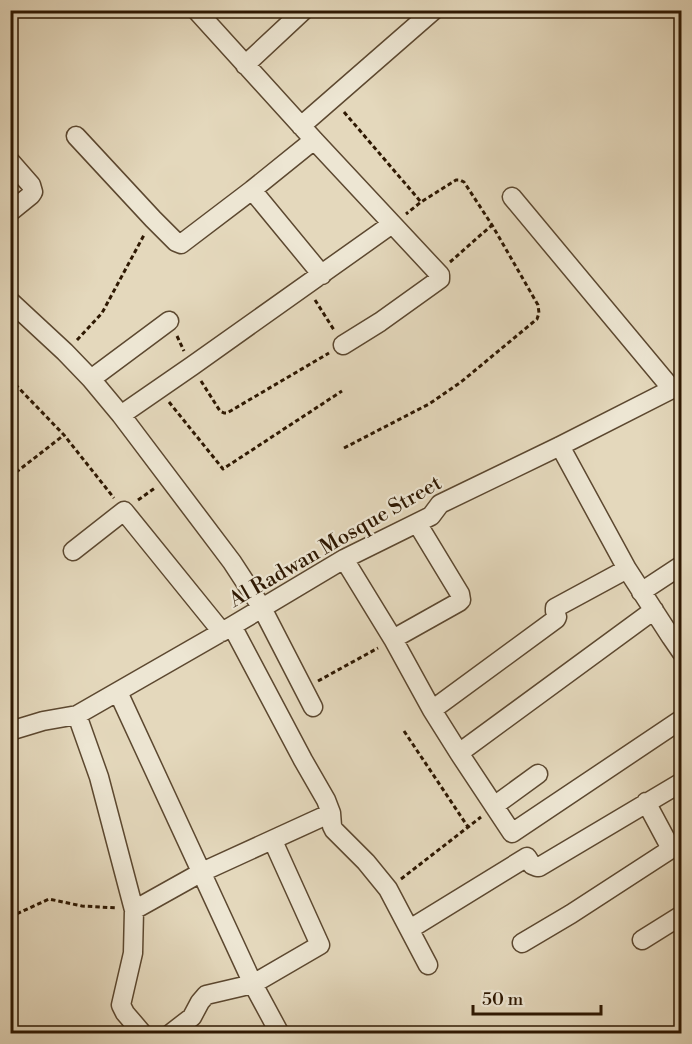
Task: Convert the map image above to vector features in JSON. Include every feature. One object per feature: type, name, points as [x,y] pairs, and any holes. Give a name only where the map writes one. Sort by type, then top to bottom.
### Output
[{"type":"street","points":[[196,10],[440,275],[440,279],[343,345]]},
{"type":"street","points":[[245,64],[304,10]]},
{"type":"street","points":[[301,126],[434,10]]},
{"type":"street","points":[[75,136],[153,219],[176,242],[181,244],[314,140]]},
{"type":"street","points":[[10,161],[31,185],[33,192],[10,212]]},
{"type":"street","points":[[252,190],[314,280]]},
{"type":"street","points":[[512,197],[677,387]]},
{"type":"street","points":[[121,414],[392,224]]},
{"type":"street","points":[[10,301],[65,352],[121,414],[232,562],[262,608],[313,707]]},
{"type":"street","points":[[91,379],[169,321]]},
{"type":"street","name":"Al Radwan Mosque Street","points":[[10,731],[43,721],[76,715],[344,559],[433,514],[440,504],[677,387]]},
{"type":"street","points":[[560,446],[641,592],[676,634],[681,653]]},
{"type":"street","points":[[73,551],[124,510],[227,629],[326,800],[334,830],[366,862],[388,889],[428,965]]},
{"type":"street","points":[[393,639],[461,600],[460,594],[417,523]]},
{"type":"street","points":[[344,559],[393,639],[432,710],[532,865],[539,867],[681,782]]},
{"type":"street","points":[[641,592],[681,565]]},
{"type":"street","points":[[432,710],[556,619],[555,608],[627,569]]},
{"type":"street","points":[[459,753],[654,610]]},
{"type":"street","points":[[118,692],[253,984],[280,1034]]},
{"type":"street","points":[[76,715],[99,777],[134,910],[134,953],[121,1005],[124,1013],[143,1034]]},
{"type":"street","points":[[512,833],[681,719]]},
{"type":"street","points":[[494,806],[538,774]]},
{"type":"street","points":[[522,943],[668,851],[669,845],[646,802]]},
{"type":"street","points":[[134,910],[202,872],[331,813]]},
{"type":"street","points":[[170,1034],[192,1017],[206,995],[253,984],[320,945],[273,841]]},
{"type":"street","points":[[410,929],[526,857]]},
{"type":"street","points":[[642,940],[681,915]]},
{"type":"path","points":[[332,99],[421,202],[456,180],[464,182],[492,225],[538,305],[539,313],[537,319],[461,382],[429,404],[344,448]]},
{"type":"path","points":[[65,352],[102,313],[153,219]]},
{"type":"path","points":[[438,272],[492,225]]},
{"type":"path","points":[[169,321],[192,366],[220,411],[227,413],[343,345],[314,280]]},
{"type":"path","points":[[10,379],[64,435],[124,510],[168,478]]},
{"type":"path","points":[[158,389],[223,470],[342,391]]},
{"type":"path","points":[[10,477],[64,435]]},
{"type":"path","points":[[303,689],[393,639]]},
{"type":"path","points":[[388,889],[468,827],[404,731]]},
{"type":"path","points":[[10,917],[49,899],[82,906],[134,910]]}]
